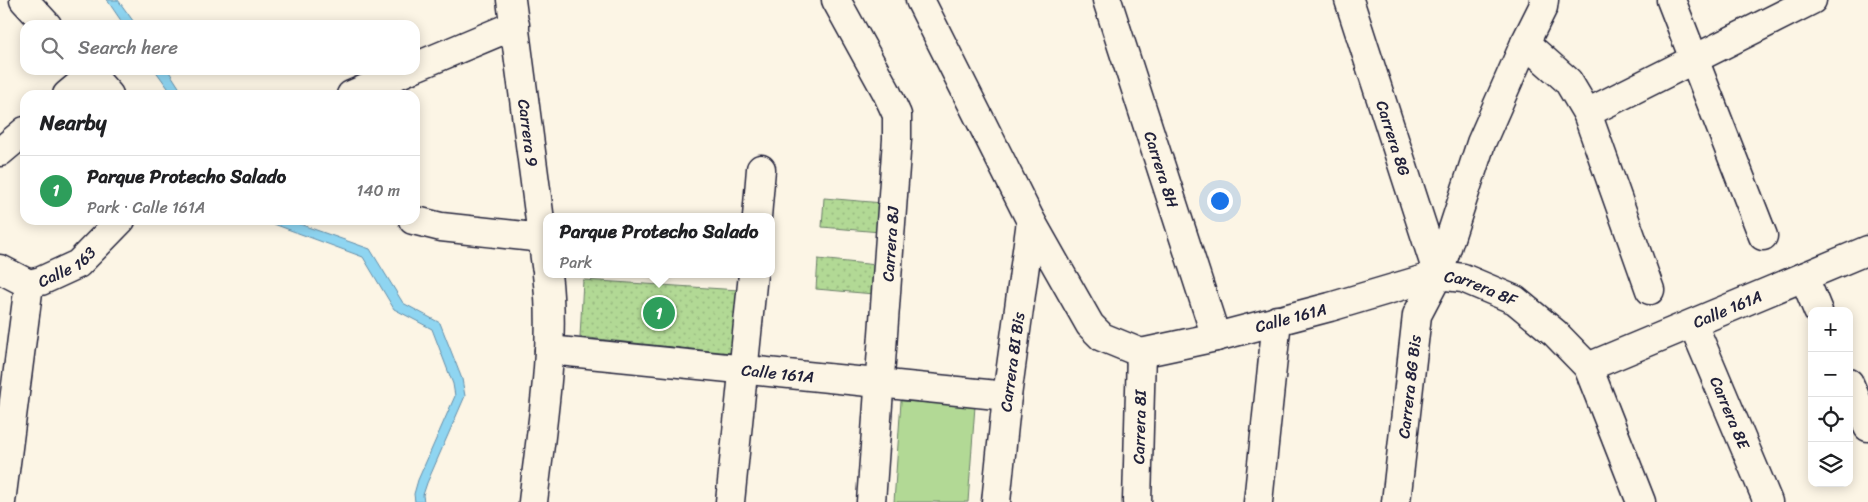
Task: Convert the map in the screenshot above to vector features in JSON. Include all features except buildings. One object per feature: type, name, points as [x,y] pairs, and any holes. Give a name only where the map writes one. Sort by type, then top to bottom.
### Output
[{"type":"street","points":[[24,0],[42,20]]},
{"type":"street","name":"Carrera 8J","points":[[836,0],[886,91],[897,115],[897,139],[871,502]]},
{"type":"street","points":[[920,0],[1030,222],[1090,324],[1102,337],[1140,353]]},
{"type":"street","name":"Carrera 8H","points":[[1107,0],[1216,337]]},
{"type":"street","name":"Carrera 8G","points":[[1348,0],[1438,275]]},
{"type":"street","name":"Carrera 8F","points":[[1544,0],[1543,7],[1481,143],[1438,275],[1463,278],[1515,300],[1556,332],[1588,367],[1641,502]]},
{"type":"street","points":[[1671,0],[1763,236]]},
{"type":"street","points":[[1587,112],[1812,0]]},
{"type":"street","points":[[420,65],[513,12]]},
{"type":"street","name":"Carrera 9","points":[[513,12],[543,238]]},
{"type":"street","points":[[1525,43],[1568,81],[1587,112],[1650,290]]},
{"type":"street","points":[[72,90],[86,75]]},
{"type":"street","points":[[92,75],[105,90]]},
{"type":"street","points":[[363,90],[397,75]]},
{"type":"street","points":[[0,152],[20,135]]},
{"type":"street","points":[[758,213],[761,170]]},
{"type":"street","points":[[420,222],[441,227],[543,238]]},
{"type":"street","name":"Carrera 8I Bis","points":[[996,502],[1007,396],[1030,222]]},
{"type":"street","name":"Calle 163","points":[[29,284],[41,281],[78,264],[116,225]]},
{"type":"street","name":"Calle 161A","points":[[1588,367],[1868,250]]},
{"type":"street","points":[[0,269],[29,284],[1,502]]},
{"type":"street","name":"Calle 161A","points":[[1140,353],[1216,337],[1330,307],[1438,275]]},
{"type":"street","name":"Carrera 8G Bis","points":[[1396,502],[1417,315],[1438,275]]},
{"type":"street","points":[[1804,277],[1816,307]]},
{"type":"street","points":[[533,502],[549,350],[548,278]]},
{"type":"street","points":[[730,502],[753,278]]},
{"type":"street","points":[[1258,502],[1277,320]]},
{"type":"street","name":"Carrera 8E","points":[[1693,324],[1768,502]]},
{"type":"street","name":"Calle 161A","points":[[549,350],[1007,396]]},
{"type":"street","name":"Carrera 8I","points":[[1137,502],[1140,353]]},
{"type":"street","points":[[1853,392],[1868,427]]},
{"type":"green space","points":[[824,198],[883,203],[880,232],[822,227]]},
{"type":"green space","points":[[818,259],[877,265],[874,294],[816,289]]},
{"type":"green space","points":[[583,280],[739,290],[733,354],[580,337]]},
{"type":"green space","points":[[901,401],[975,406],[968,502],[894,502]]},
{"type":"water","points":[[107,0],[118,0],[132,20],[121,20]]},
{"type":"water","points":[[159,75],[171,75],[181,90],[169,90]]},
{"type":"water","points":[[277,225],[302,225],[370,249],[403,303],[440,323],[462,379],[465,396],[427,483],[423,495],[424,502],[415,502],[414,494],[418,480],[455,396],[453,384],[432,329],[394,309],[363,257]]},
{"type":"place","name":"Parque Protecho Salado","points":[[659,313]]}]
